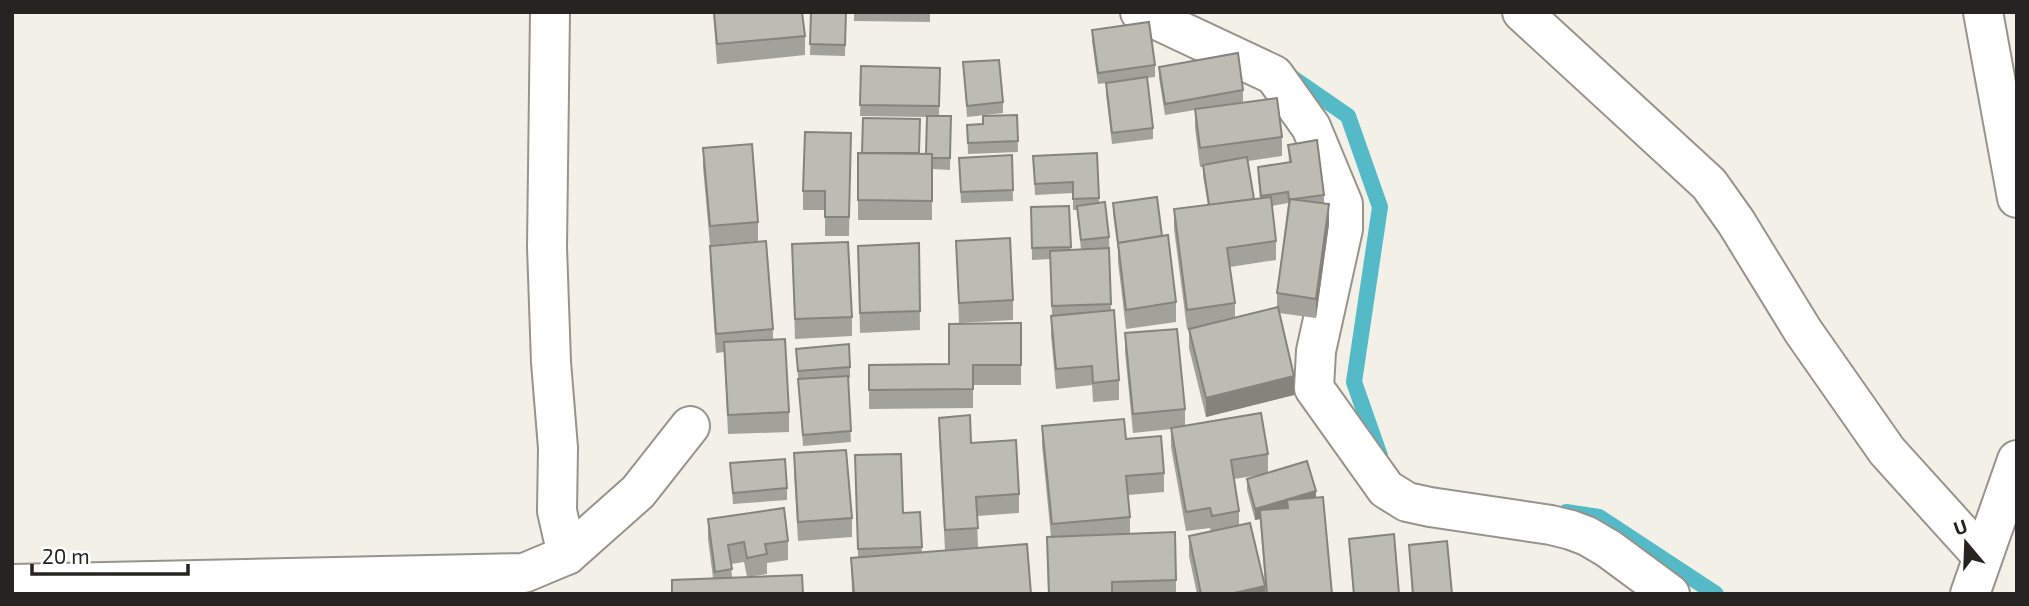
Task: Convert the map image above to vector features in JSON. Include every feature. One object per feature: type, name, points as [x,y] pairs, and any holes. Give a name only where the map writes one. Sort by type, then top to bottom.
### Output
[{"type":"street","points":[[550,12],[547,247],[551,362],[558,448],[557,511],[567,555]]},
{"type":"street","points":[[1140,12],[1274,75],[1311,127],[1343,204],[1343,229],[1316,351],[1314,388],[1386,489],[1407,502],[1571,530],[1609,549],[1670,594]]},
{"type":"street","points":[[1522,12],[1709,184],[1736,222],[1803,331],[1887,451],[1982,556]]},
{"type":"street","points":[[1983,12],[2017,198]]},
{"type":"street","points":[[12,583],[524,573],[567,555],[638,492],[690,426]]},
{"type":"street","points":[[1970,594],[2017,460]]},
{"type":"building","points":[[714,12],[802,12],[805,36],[717,44]]},
{"type":"building","points":[[811,12],[846,12],[845,45],[810,44]]},
{"type":"building","points":[[1149,22],[1155,65],[1098,73],[1092,30]]},
{"type":"building","points":[[1238,53],[1243,90],[1165,104],[1159,67]]},
{"type":"building","points":[[999,60],[1003,102],[967,106],[963,62]]},
{"type":"building","points":[[861,66],[940,68],[939,106],[860,105]]},
{"type":"building","points":[[1147,77],[1153,128],[1112,133],[1106,83]]},
{"type":"building","points":[[1277,98],[1282,137],[1200,148],[1195,109]]},
{"type":"building","points":[[1017,115],[1018,141],[968,143],[967,125],[983,124],[983,116]]},
{"type":"building","points":[[927,116],[951,116],[950,158],[932,158],[932,154],[926,154]]},
{"type":"building","points":[[863,118],[920,119],[919,153],[862,153]]},
{"type":"building","points":[[805,132],[851,133],[849,217],[825,217],[825,191],[803,191]]},
{"type":"building","points":[[1317,140],[1324,195],[1289,200],[1288,192],[1261,196],[1258,167],[1291,162],[1288,145]]},
{"type":"building","points":[[752,144],[758,222],[710,226],[703,148]]},
{"type":"building","points":[[858,153],[932,154],[932,201],[858,200]]},
{"type":"building","points":[[1097,153],[1099,198],[1073,199],[1073,182],[1035,184],[1033,156]]},
{"type":"building","points":[[1012,155],[1013,190],[961,192],[959,158]]},
{"type":"building","points":[[1247,157],[1254,199],[1209,205],[1203,165]]},
{"type":"building","points":[[1157,197],[1162,236],[1118,243],[1113,203]]},
{"type":"building","points":[[1271,197],[1276,241],[1227,248],[1235,303],[1187,310],[1174,209]]},
{"type":"building","points":[[1290,199],[1329,204],[1316,299],[1277,293]]},
{"type":"building","points":[[1105,202],[1109,237],[1081,240],[1077,206]]},
{"type":"building","points":[[1069,206],[1071,247],[1032,248],[1031,207]]},
{"type":"building","points":[[1168,235],[1176,302],[1126,310],[1118,243]]},
{"type":"building","points":[[1010,238],[1013,300],[959,303],[956,241]]},
{"type":"building","points":[[766,241],[773,329],[716,334],[710,246]]},
{"type":"building","points":[[848,242],[852,317],[795,319],[792,244]]},
{"type":"building","points":[[919,243],[920,311],[860,313],[858,246]]},
{"type":"building","points":[[1109,248],[1111,304],[1052,306],[1050,251]]},
{"type":"building","points":[[1278,307],[1294,376],[1206,398],[1189,329]]},
{"type":"building","points":[[1114,310],[1119,380],[1093,383],[1092,366],[1056,369],[1051,316]]},
{"type":"building","points":[[1021,323],[1021,365],[973,365],[973,389],[869,390],[869,365],[949,364],[949,324]]},
{"type":"building","points":[[1177,329],[1185,409],[1133,414],[1125,333]]},
{"type":"building","points":[[785,339],[789,412],[728,415],[724,342]]},
{"type":"building","points":[[849,344],[850,367],[798,371],[796,349]]},
{"type":"building","points":[[848,376],[851,431],[803,435],[798,379]]},
{"type":"building","points":[[1261,413],[1268,454],[1231,460],[1239,511],[1212,516],[1210,508],[1186,512],[1171,428]]},
{"type":"building","points":[[970,415],[971,443],[1016,440],[1019,494],[976,497],[978,528],[945,530],[939,418]]},
{"type":"building","points":[[1124,419],[1126,439],[1161,436],[1164,473],[1126,476],[1130,517],[1052,524],[1042,426]]},
{"type":"building","points":[[846,450],[852,518],[798,522],[794,453]]},
{"type":"building","points":[[901,454],[903,513],[920,512],[922,547],[858,549],[855,455]]},
{"type":"building","points":[[785,459],[787,488],[733,493],[730,463]]},
{"type":"building","points":[[1307,461],[1316,491],[1255,509],[1247,479]]},
{"type":"building","points":[[1323,497],[1332,594],[1267,594],[1260,510],[1288,508],[1287,500]]},
{"type":"building","points":[[784,508],[788,541],[765,544],[767,554],[747,558],[744,542],[728,545],[732,569],[715,572],[708,519]]},
{"type":"building","points":[[1250,523],[1265,586],[1230,594],[1201,594],[1189,536]]},
{"type":"building","points":[[1175,532],[1176,580],[1112,582],[1112,594],[1049,594],[1047,537]]},
{"type":"building","points":[[1394,534],[1399,594],[1354,594],[1349,539]]},
{"type":"building","points":[[1447,541],[1452,594],[1413,594],[1409,545]]},
{"type":"building","points":[[1027,544],[1031,594],[854,594],[851,558]]},
{"type":"building","points":[[802,575],[803,594],[672,594],[672,580]]},
{"type":"waterway","points":[[1290,76],[1348,116],[1380,207],[1354,382],[1380,456]]},
{"type":"waterway","points":[[1566,512],[1599,517],[1716,594]]}]
